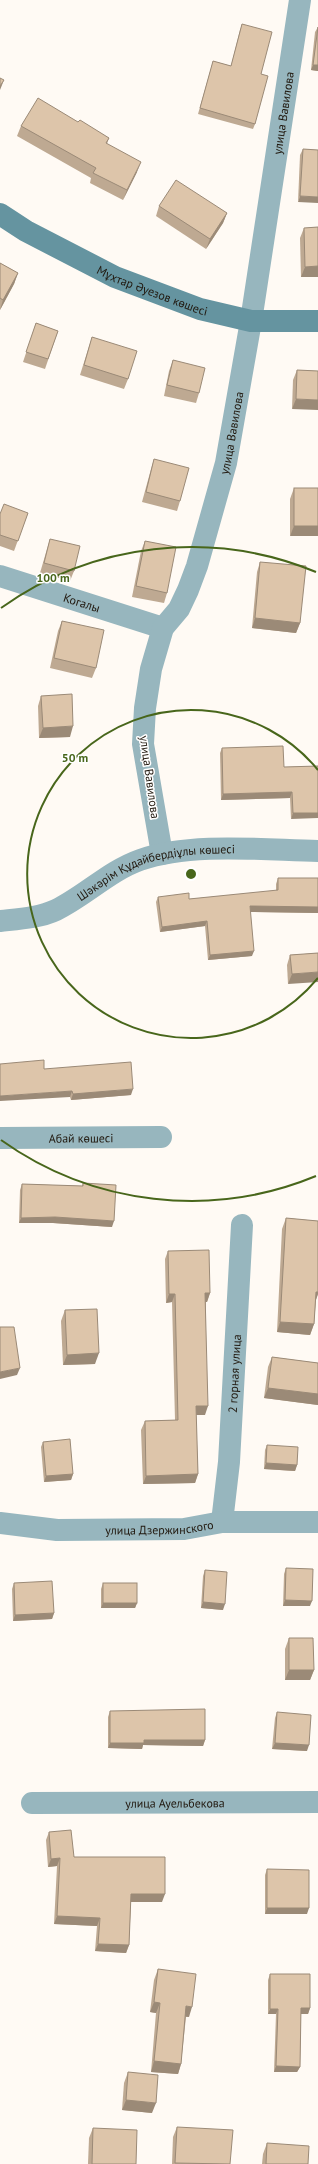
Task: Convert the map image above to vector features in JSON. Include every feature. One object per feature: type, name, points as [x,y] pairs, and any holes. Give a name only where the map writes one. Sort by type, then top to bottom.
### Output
[{"type":"main road","name":"Мұхтар Әуезов көшесі","points":[[0,214],[26,231],[115,277],[200,310],[251,320],[318,321]]},
{"type":"street","name":"улица Вавилова","points":[[162,854],[143,744],[144,708],[151,669],[163,628],[179,609],[197,566],[226,463],[251,320],[300,0]]},
{"type":"street","name":"Когалы","points":[[0,576],[163,628]]},
{"type":"street","name":"Шәкәрім Құдайбердіұлы көшесі","points":[[0,921],[25,919],[56,910],[115,873],[139,860],[162,854],[208,850],[318,851]]},
{"type":"street","name":"Абай көшесі","points":[[0,1138],[161,1137]]},
{"type":"street","name":"2 горная улица","points":[[222,1522],[229,1462],[242,1225]]},
{"type":"street","name":"улица Дзержинского","points":[[0,1523],[57,1530],[184,1529],[222,1522],[318,1522]]},
{"type":"street","name":"улица Ауельбекова","points":[[32,1803],[318,1802]]},
{"type":"building","points":[[242,24],[272,32],[261,74],[268,76],[255,124],[200,108],[213,61],[231,66]]},
{"type":"building","points":[[318,27],[318,65],[313,65]]},
{"type":"building","points":[[0,78],[4,80],[0,86]]},
{"type":"building","points":[[38,98],[78,122],[80,120],[109,138],[106,143],[141,162],[127,190],[93,173],[96,168],[21,126]]},
{"type":"building","points":[[303,149],[318,150],[318,197],[300,196]]},
{"type":"building","points":[[176,180],[227,213],[210,239],[159,206]]},
{"type":"building","points":[[318,227],[318,266],[305,267],[304,228]]},
{"type":"building","points":[[0,263],[18,273],[3,300],[0,298]]},
{"type":"building","points":[[36,323],[58,331],[48,359],[26,352]]},
{"type":"building","points":[[92,337],[137,351],[128,379],[84,365]]},
{"type":"building","points":[[173,360],[205,368],[199,393],[167,385]]},
{"type":"building","points":[[297,370],[318,371],[318,400],[296,399]]},
{"type":"building","points":[[154,459],[189,468],[180,501],[146,492]]},
{"type":"building","points":[[294,488],[318,488],[318,526],[294,526]]},
{"type":"building","points":[[4,504],[28,513],[18,541],[0,535],[0,514]]},
{"type":"building","points":[[50,539],[80,546],[74,571],[44,563]]},
{"type":"building","points":[[145,541],[176,547],[167,593],[136,586]]},
{"type":"building","points":[[260,562],[306,566],[300,623],[255,618]]},
{"type":"building","points":[[62,621],[104,630],[96,668],[54,658]]},
{"type":"building","points":[[72,694],[73,726],[43,728],[41,696]]},
{"type":"building","points":[[283,746],[284,767],[318,766],[318,813],[293,813],[292,792],[223,794],[222,748]]},
{"type":"building","points":[[278,878],[318,878],[318,907],[250,906],[254,951],[210,955],[207,921],[162,927],[158,897],[189,893],[189,899],[278,890]]},
{"type":"building","points":[[318,953],[318,972],[292,974],[290,955]]},
{"type":"building","points":[[44,1060],[44,1069],[131,1062],[133,1089],[73,1094],[72,1091],[0,1096],[0,1064]]},
{"type":"building","points":[[83,1183],[116,1185],[114,1221],[55,1217],[21,1218],[22,1184],[83,1186]]},
{"type":"building","points":[[286,1218],[318,1221],[318,1292],[316,1292],[314,1324],[280,1322]]},
{"type":"building","points":[[209,1250],[210,1293],[205,1293],[208,1406],[196,1406],[198,1474],[146,1476],[145,1421],[178,1420],[175,1294],[169,1294],[168,1251]]},
{"type":"building","points":[[97,1309],[99,1353],[67,1355],[65,1310]]},
{"type":"building","points":[[0,1327],[14,1327],[20,1368],[0,1372]]},
{"type":"building","points":[[272,1357],[318,1363],[318,1394],[268,1388]]},
{"type":"building","points":[[70,1439],[73,1474],[46,1476],[43,1442]]},
{"type":"building","points":[[267,1445],[298,1447],[297,1465],[266,1463]]},
{"type":"building","points":[[286,1568],[313,1569],[312,1601],[285,1600]]},
{"type":"building","points":[[205,1570],[227,1572],[225,1604],[203,1602]]},
{"type":"building","points":[[52,1581],[54,1613],[15,1615],[14,1583]]},
{"type":"building","points":[[103,1583],[137,1583],[137,1603],[103,1603]]},
{"type":"building","points":[[289,1638],[313,1638],[314,1670],[289,1670]]},
{"type":"building","points":[[205,1709],[205,1740],[144,1740],[144,1743],[110,1743],[110,1711]]},
{"type":"building","points":[[277,1712],[311,1715],[309,1745],[275,1743]]},
{"type":"building","points":[[71,1830],[74,1857],[165,1857],[165,1894],[131,1894],[129,1945],[98,1944],[100,1918],[57,1916],[60,1858],[51,1859],[49,1832]]},
{"type":"building","points":[[267,1869],[309,1870],[309,1908],[267,1908]]},
{"type":"building","points":[[158,1969],[196,1974],[192,2007],[186,2006],[181,2064],[154,2061],[160,2003],[154,2002]]},
{"type":"building","points":[[270,1974],[310,1974],[310,2008],[301,2008],[300,2067],[276,2066],[278,2009],[270,2009]]},
{"type":"building","points":[[128,2072],[158,2075],[156,2103],[126,2100]]},
{"type":"building","points":[[177,2127],[233,2130],[230,2164],[175,2163]]},
{"type":"building","points":[[93,2128],[137,2130],[136,2164],[92,2164]]},
{"type":"building","points":[[267,2143],[309,2146],[308,2164],[266,2164]]}]
